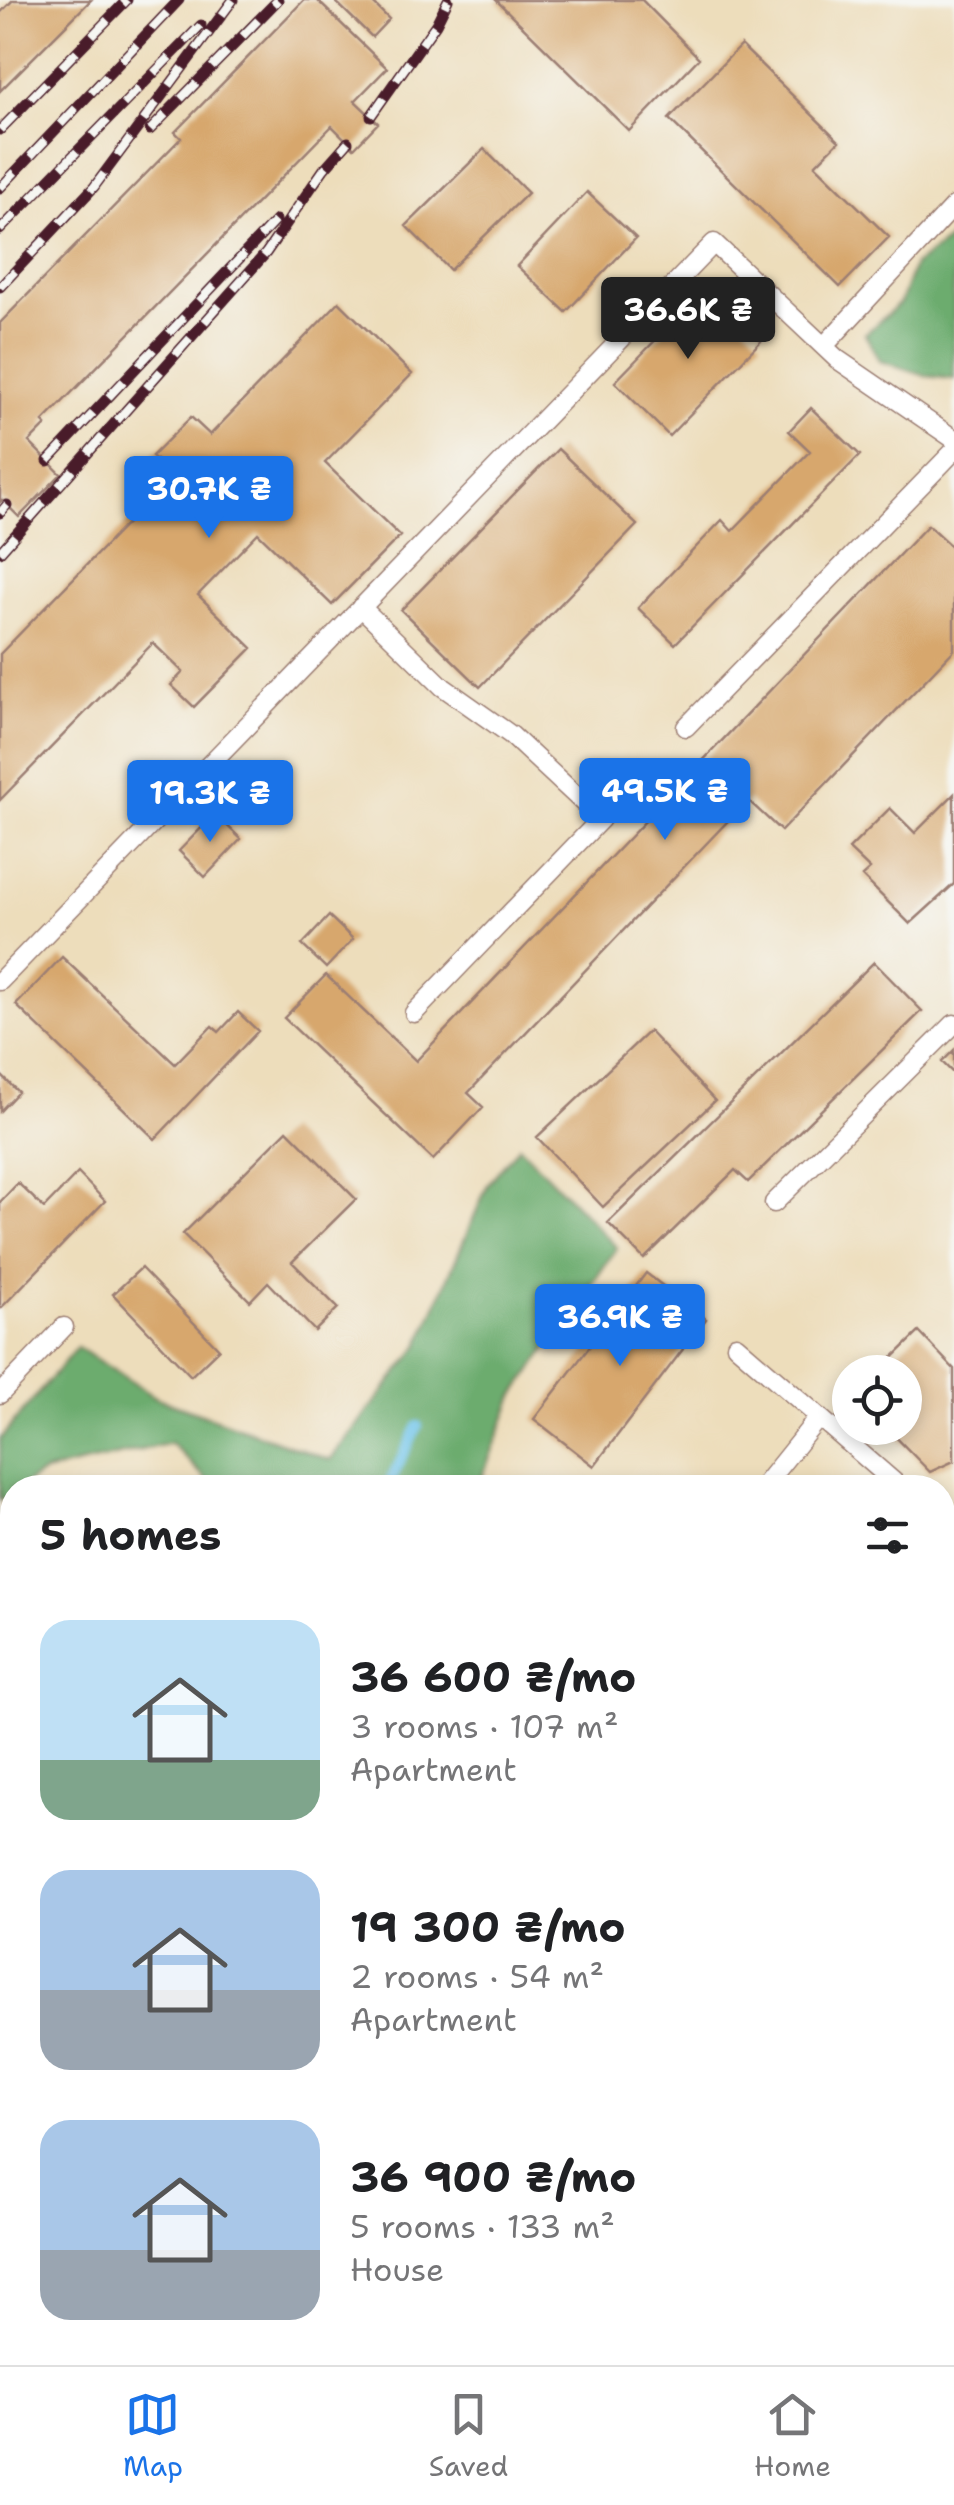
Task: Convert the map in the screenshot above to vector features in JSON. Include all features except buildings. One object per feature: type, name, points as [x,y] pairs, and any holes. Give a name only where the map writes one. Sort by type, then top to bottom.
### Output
[{"type":"lane","points":[[824,346],[954,206]]},
{"type":"lane","points":[[0,981],[714,242],[836,359],[954,439]]},
{"type":"lane","points":[[686,727],[954,451]]},
{"type":"lane","points":[[361,607],[442,687],[511,736],[601,820],[414,1013]]},
{"type":"lane","points":[[774,1203],[954,1024]]},
{"type":"lane","points":[[0,1394],[64,1327]]},
{"type":"lane","points":[[736,1345],[886,1475]]},
{"type":"lane","points":[[772,1475],[819,1417]]},
{"type":"green space","points":[[954,236],[954,379],[926,376],[880,361],[865,334],[900,303],[914,265]]},
{"type":"green space","points":[[519,1146],[617,1248],[514,1396],[483,1475],[202,1475],[171,1443],[39,1475],[0,1475],[0,1439],[77,1347],[157,1398],[330,1460],[419,1346],[488,1184]]},
{"type":"waterway","points":[[394,1475],[418,1426]]},
{"type":"railway","points":[[0,130],[127,0]]},
{"type":"railway","points":[[0,188],[179,0]]},
{"type":"railway","points":[[0,287],[94,187],[233,0]]},
{"type":"railway","points":[[150,130],[278,0]]},
{"type":"railway","points":[[371,116],[436,24],[448,0]]},
{"type":"railway","points":[[0,230],[201,25]]},
{"type":"railway","points":[[0,552],[266,253],[324,169],[348,142]]},
{"type":"railway","points":[[48,461],[276,220]]},
{"type":"railway","points":[[0,513],[7,505]]}]
